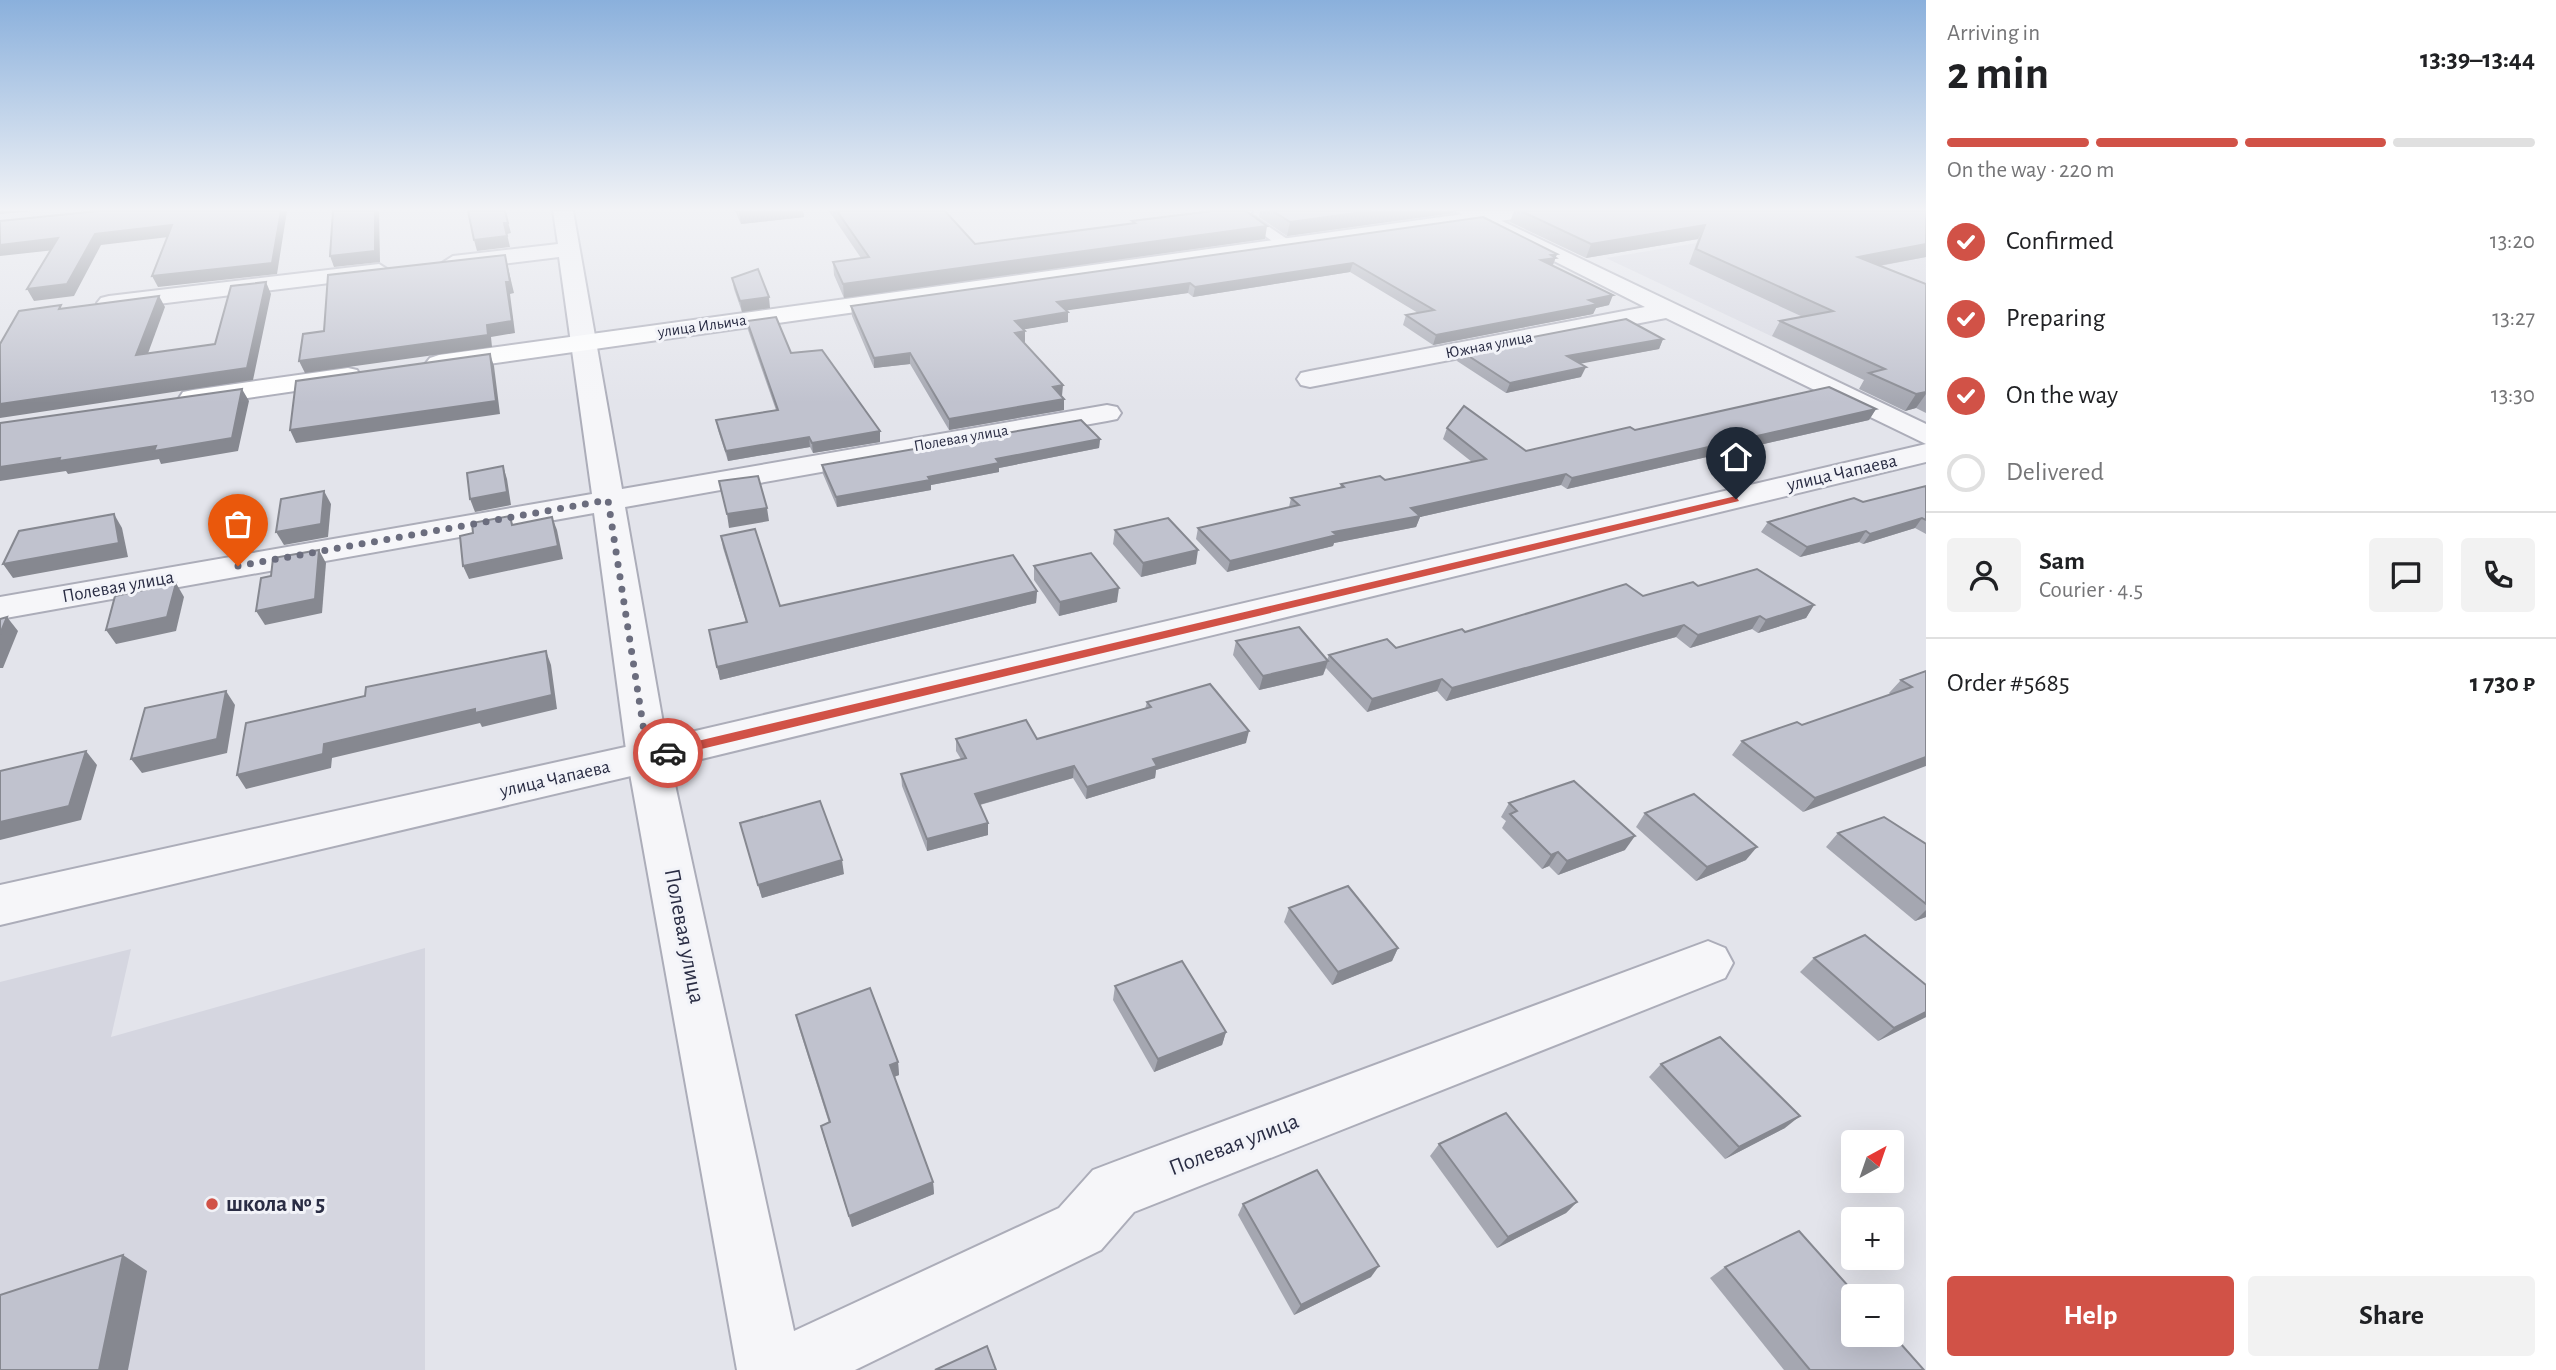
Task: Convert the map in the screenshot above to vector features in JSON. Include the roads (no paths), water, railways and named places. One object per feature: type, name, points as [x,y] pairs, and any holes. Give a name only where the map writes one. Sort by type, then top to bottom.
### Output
[{"type":"main road","name":"улица Ильича","points":[[420,366],[1063,275]]},
{"type":"main road","points":[[176,401],[366,373]]},
{"type":"street","points":[[101,304],[353,275]]},
{"type":"street","name":"Полевая улица","points":[[573,275],[648,757],[770,1370]]},
{"type":"street","points":[[1597,275],[1926,435]]},
{"type":"street","name":"Южная улица","points":[[1310,379],[1669,310]]},
{"type":"street","name":"Полевая улица","points":[[0,608],[1107,413]]},
{"type":"street","name":"улица Чапаева","points":[[0,905],[648,757],[1926,453]]},
{"type":"street","name":"Полевая улица","points":[[784,1370],[1080,1229],[1114,1191],[1708,963]]},
{"type":"place","name":"школа № 5","points":[[212,1204]]}]
